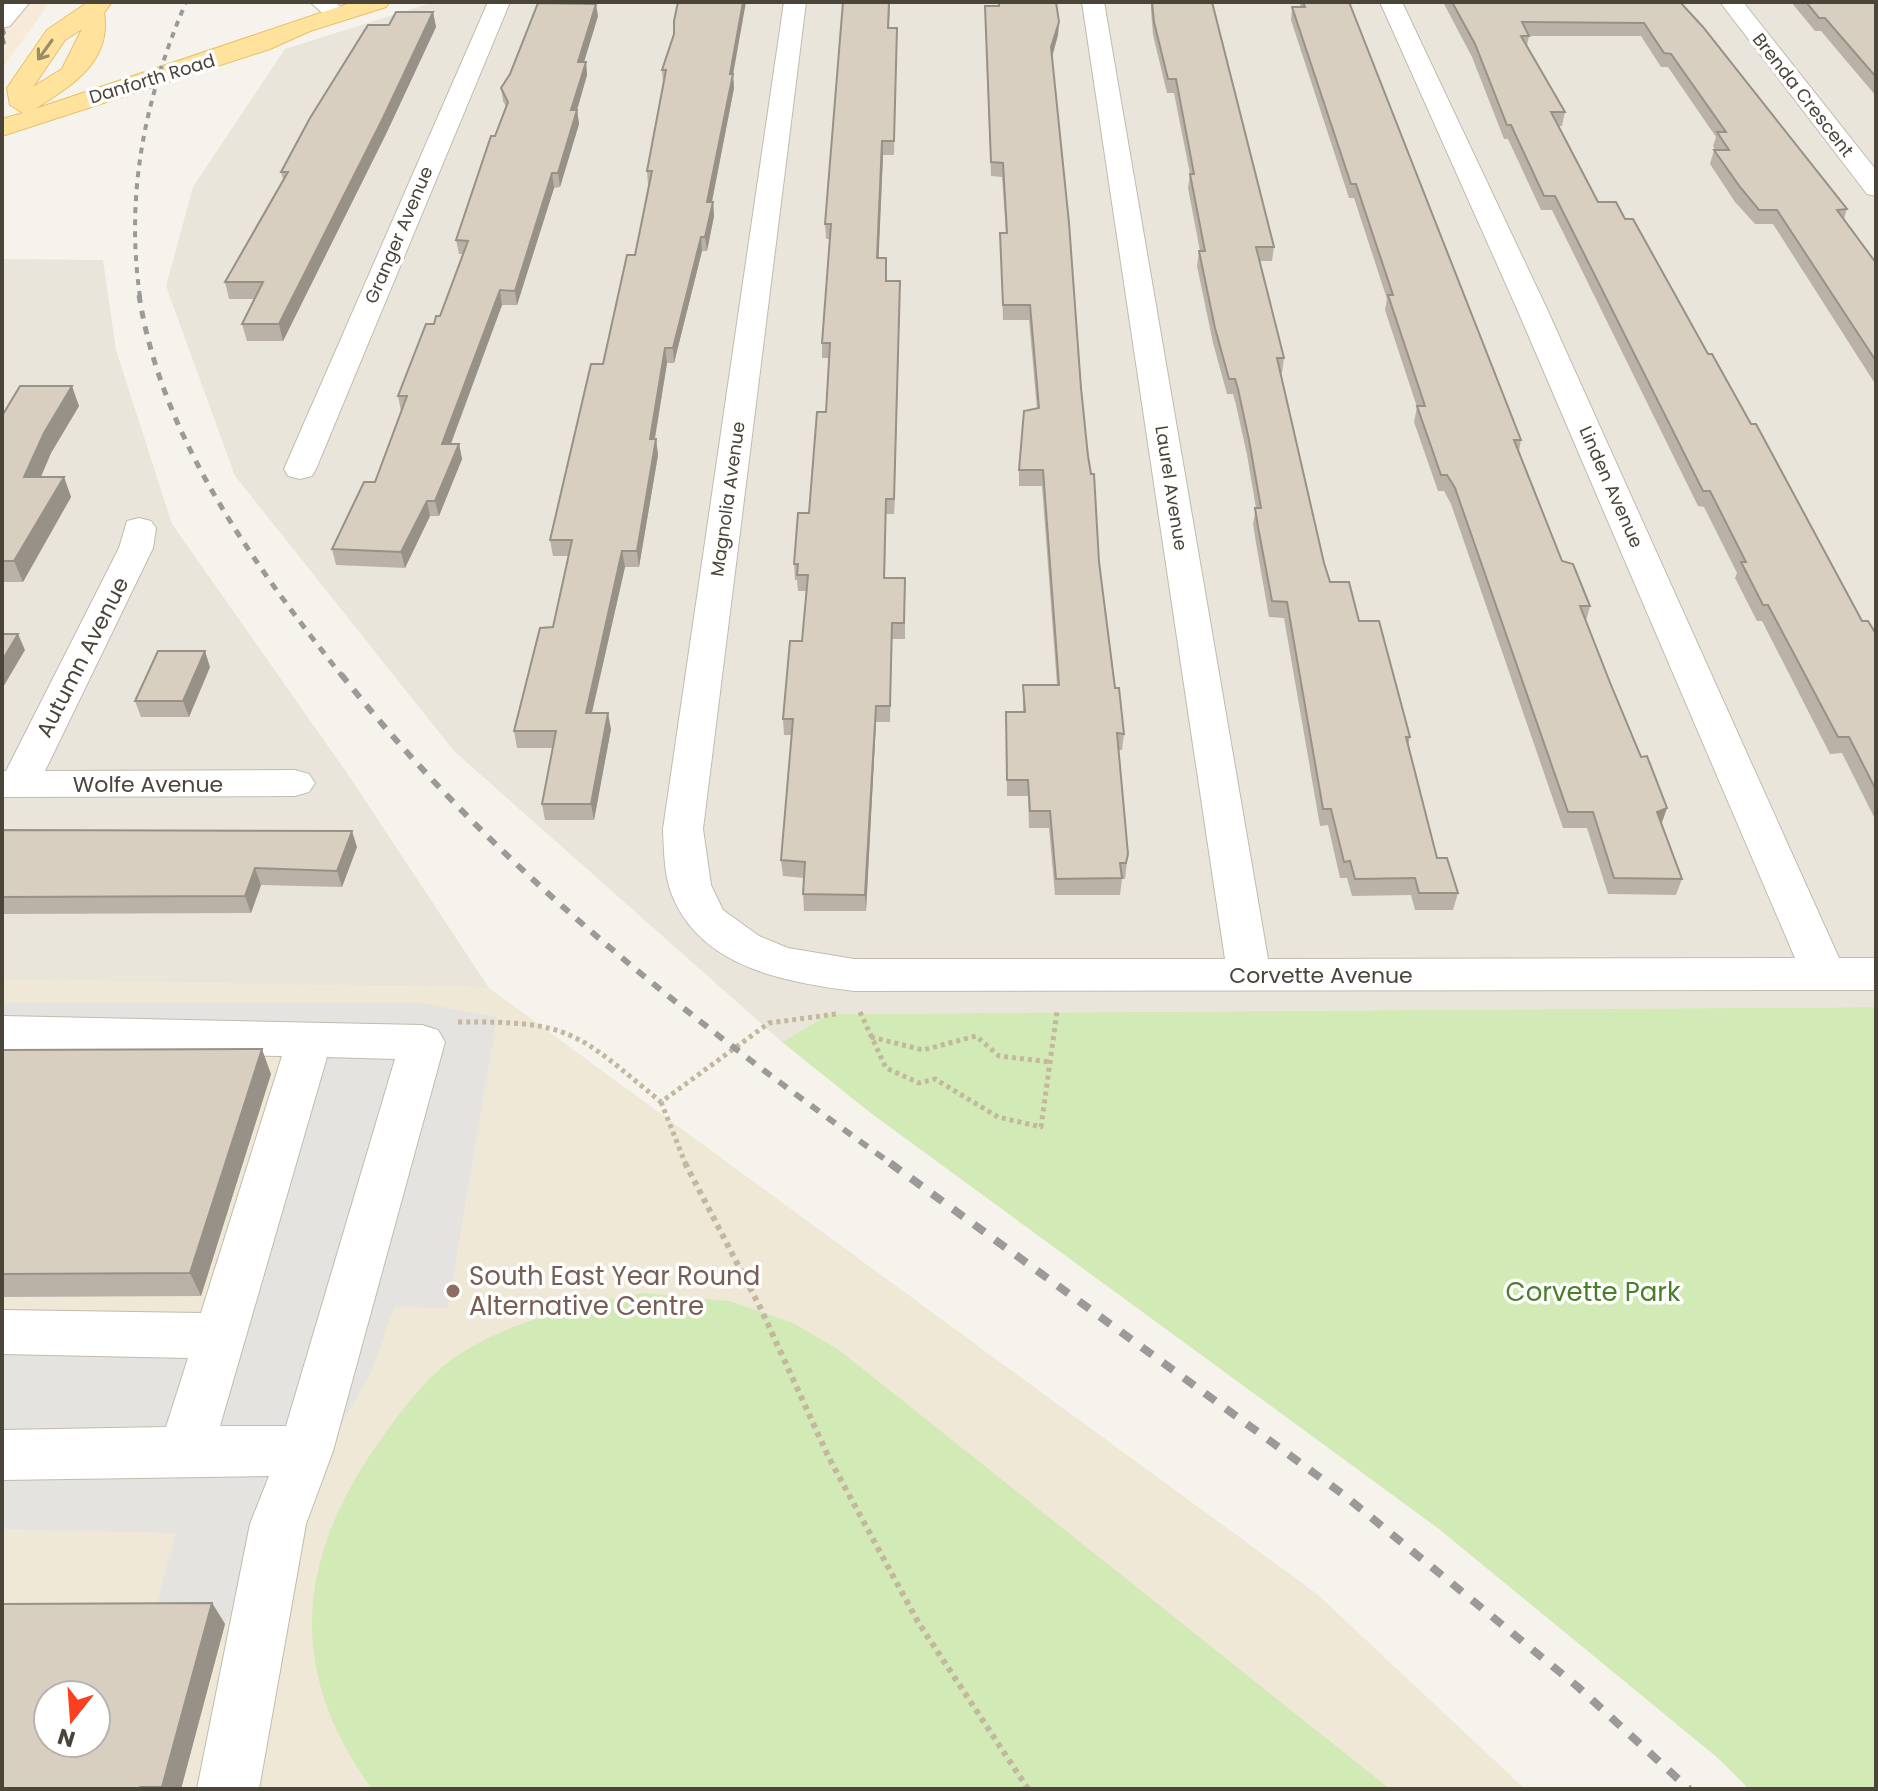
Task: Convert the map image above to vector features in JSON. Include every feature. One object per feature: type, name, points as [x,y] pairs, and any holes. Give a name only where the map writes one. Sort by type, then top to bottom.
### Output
[{"type":"main road","name":"Danforth Road","points":[[7,120],[261,44],[301,26],[329,8],[378,2]]},
{"type":"main road","points":[[7,120],[20,88],[56,35],[96,8]]},
{"type":"main road","points":[[7,120],[72,74],[95,34],[96,8]]},
{"type":"street","points":[[2,21],[19,2]]},
{"type":"street","name":"Granger Avenue","points":[[300,469],[499,2]]},
{"type":"street","name":"Magnolia Avenue","points":[[769,959],[738,942],[698,907],[687,868],[683,829],[795,2]]},
{"type":"street","name":"Laurel Avenue","points":[[1093,2],[1249,975]]},
{"type":"street","name":"Linden Avenue","points":[[1391,2],[1558,367],[1824,974]]},
{"type":"street","name":"Brenda Crescent","points":[[1731,2],[1876,188]]},
{"type":"street","name":"Autumn Avenue","points":[[10,784],[136,548],[139,528]]},
{"type":"street","name":"Wolfe Avenue","points":[[10,784],[295,783]]},
{"type":"street","name":"Corvette Avenue","points":[[769,959],[808,970],[854,975],[1876,974]]},
{"type":"street","points":[[2,1033],[422,1042],[306,1451],[278,1524],[228,1789]]},
{"type":"street","points":[[186,1451],[309,1041]]},
{"type":"street","points":[[2,1332],[220,1336]]},
{"type":"street","points":[[2,1455],[306,1451]]},
{"type":"path","points":[[860,1012],[886,1068],[919,1083],[935,1079],[1008,1124],[1041,1127],[1058,1003]]},
{"type":"path","points":[[661,1102],[769,1023],[795,1017]]},
{"type":"path","points":[[395,1043],[414,1029],[447,1022],[511,1023],[558,1028],[576,1034],[661,1102],[689,1172],[761,1309],[829,1458],[918,1622],[1028,1789]]},
{"type":"path","points":[[871,1037],[923,1050],[976,1036],[999,1056],[1050,1062]]},
{"type":"shaded area","points":[[2,2],[50,2],[2,69]]},
{"type":"shaded area","points":[[434,2],[1876,2],[1876,1007],[829,1014],[782,1042],[454,751],[235,476],[166,286],[193,187],[285,49]]},
{"type":"shaded area","points":[[2,259],[103,260],[116,350],[172,524],[349,776],[489,988],[2,980]]},
{"type":"shaded area","name":"South East Year Round Alternative Centre","points":[[2,980],[489,988],[1317,1594],[1525,1789],[2,1789]]},
{"type":"shaded area","points":[[2,1003],[420,1003],[497,1017],[448,1308],[394,1307],[371,1373],[225,1624],[151,1625],[176,1533],[2,1529],[2,1337],[214,1334],[298,1054],[2,1057]]},
{"type":"green space","name":"Corvette Park","points":[[1876,1007],[1876,1789],[1749,1789],[1719,1759],[1439,1529],[872,1114],[782,1042],[829,1014]]},
{"type":"green space","points":[[644,1293],[729,1301],[793,1323],[839,1350],[1390,1789],[372,1789],[345,1747],[326,1704],[315,1663],[312,1621],[316,1579],[328,1537],[346,1495],[404,1408],[431,1377],[461,1353],[538,1318]]},
{"type":"building","points":[[678,2],[743,2],[730,74],[733,74],[707,202],[713,202],[673,348],[665,348],[650,439],[656,439],[637,551],[622,551],[586,713],[608,713],[591,804],[542,804],[556,731],[514,731],[540,628],[553,627],[572,540],[550,540],[591,364],[603,364],[627,255],[635,255],[652,171],[647,171],[666,70],[662,70],[674,34]]},
{"type":"building","points":[[843,2],[889,2],[888,28],[897,28],[894,141],[882,141],[877,258],[886,258],[886,281],[900,281],[894,499],[886,499],[884,578],[905,578],[904,623],[892,623],[890,706],[876,706],[865,895],[803,894],[805,862],[781,860],[793,719],[783,719],[790,641],[802,641],[808,575],[797,575],[798,564],[794,564],[798,513],[809,513],[817,412],[826,412],[830,343],[822,343],[831,224],[825,224]]},
{"type":"building","points":[[999,2],[1056,2],[1059,22],[1051,47],[1069,223],[1081,388],[1088,456],[1091,474],[1094,474],[1099,562],[1124,734],[1117,733],[1128,854],[1126,863],[1120,863],[1122,878],[1056,879],[1050,811],[1030,811],[1028,780],[1007,780],[1006,712],[1025,712],[1023,685],[1059,685],[1043,470],[1019,470],[1024,411],[1039,408],[1030,305],[1003,305],[1000,233],[1007,233],[1003,163],[991,162],[985,6],[999,6]]},
{"type":"building","points":[[1152,2],[1212,2],[1274,247],[1256,247],[1284,358],[1277,358],[1324,563],[1330,582],[1349,582],[1359,621],[1379,621],[1410,737],[1406,737],[1437,858],[1447,858],[1458,893],[1419,893],[1415,878],[1355,879],[1350,861],[1344,862],[1331,809],[1323,809],[1287,602],[1272,601],[1255,508],[1261,508],[1249,440],[1235,379],[1229,379],[1215,328],[1199,251],[1205,251],[1176,79],[1168,79]]},
{"type":"building","points":[[1303,2],[1349,2],[1521,440],[1514,440],[1562,561],[1573,564],[1590,606],[1580,606],[1641,757],[1647,756],[1667,808],[1657,812],[1682,879],[1614,878],[1593,812],[1568,812],[1455,488],[1447,475],[1441,475],[1417,406],[1425,406],[1388,295],[1393,295],[1356,184],[1351,184],[1292,7],[1305,7]]},
{"type":"building","points":[[1452,2],[1680,2],[1847,209],[1837,210],[1876,263],[1876,361],[1777,210],[1759,210],[1714,150],[1729,150],[1717,132],[1726,132],[1671,54],[1664,53],[1644,23],[1522,22],[1529,36],[1521,36],[1565,112],[1551,112],[1598,202],[1616,202],[1625,219],[1633,219],[1708,354],[1712,354],[1751,424],[1756,424],[1862,621],[1868,621],[1876,634],[1876,790],[1849,737],[1838,737],[1768,605],[1763,605],[1741,562],[1746,562],[1710,491],[1703,491],[1555,196],[1544,196],[1511,125],[1507,125],[1475,44]]},
{"type":"building","points":[[1806,2],[1876,2],[1876,77],[1825,18],[1819,18]]},
{"type":"building","points":[[538,3],[596,4],[578,62],[586,62],[571,110],[577,110],[558,173],[552,173],[515,291],[500,290],[442,444],[459,444],[435,501],[427,501],[401,552],[332,549],[364,482],[375,482],[407,396],[398,396],[426,324],[434,324],[436,316],[440,316],[468,241],[456,240],[491,136],[495,136],[508,102],[501,88],[510,74]]},
{"type":"building","points":[[396,12],[433,12],[279,324],[242,324],[263,282],[225,282],[288,172],[281,172],[310,118],[368,25],[389,25]]},
{"type":"building","points":[[20,386],[72,386],[44,433],[24,477],[64,477],[14,561],[2,561],[2,416]]},
{"type":"building","points":[[2,634],[18,634],[2,661]]},
{"type":"building","points":[[158,651],[205,651],[183,701],[135,701]]},
{"type":"building","points":[[2,830],[352,831],[337,871],[255,868],[245,896],[2,897]]},
{"type":"building","points":[[262,1049],[190,1273],[2,1274],[2,1050]]},
{"type":"building","points":[[212,1603],[162,1787],[2,1789],[2,1604]]},
{"type":"railway","points":[[140,297],[135,221],[142,146],[159,74],[186,2]]},
{"type":"railway","points":[[139,295],[150,348],[168,399],[216,498],[245,545],[342,676]]},
{"type":"railway","points":[[341,674],[464,813],[599,939],[744,1055],[893,1165]]},
{"type":"railway","points":[[890,1163],[1344,1495],[1578,1687],[1689,1789]]},
{"type":"place","name":"South East Year Round Alternative Centre","points":[[453,1291]]}]
